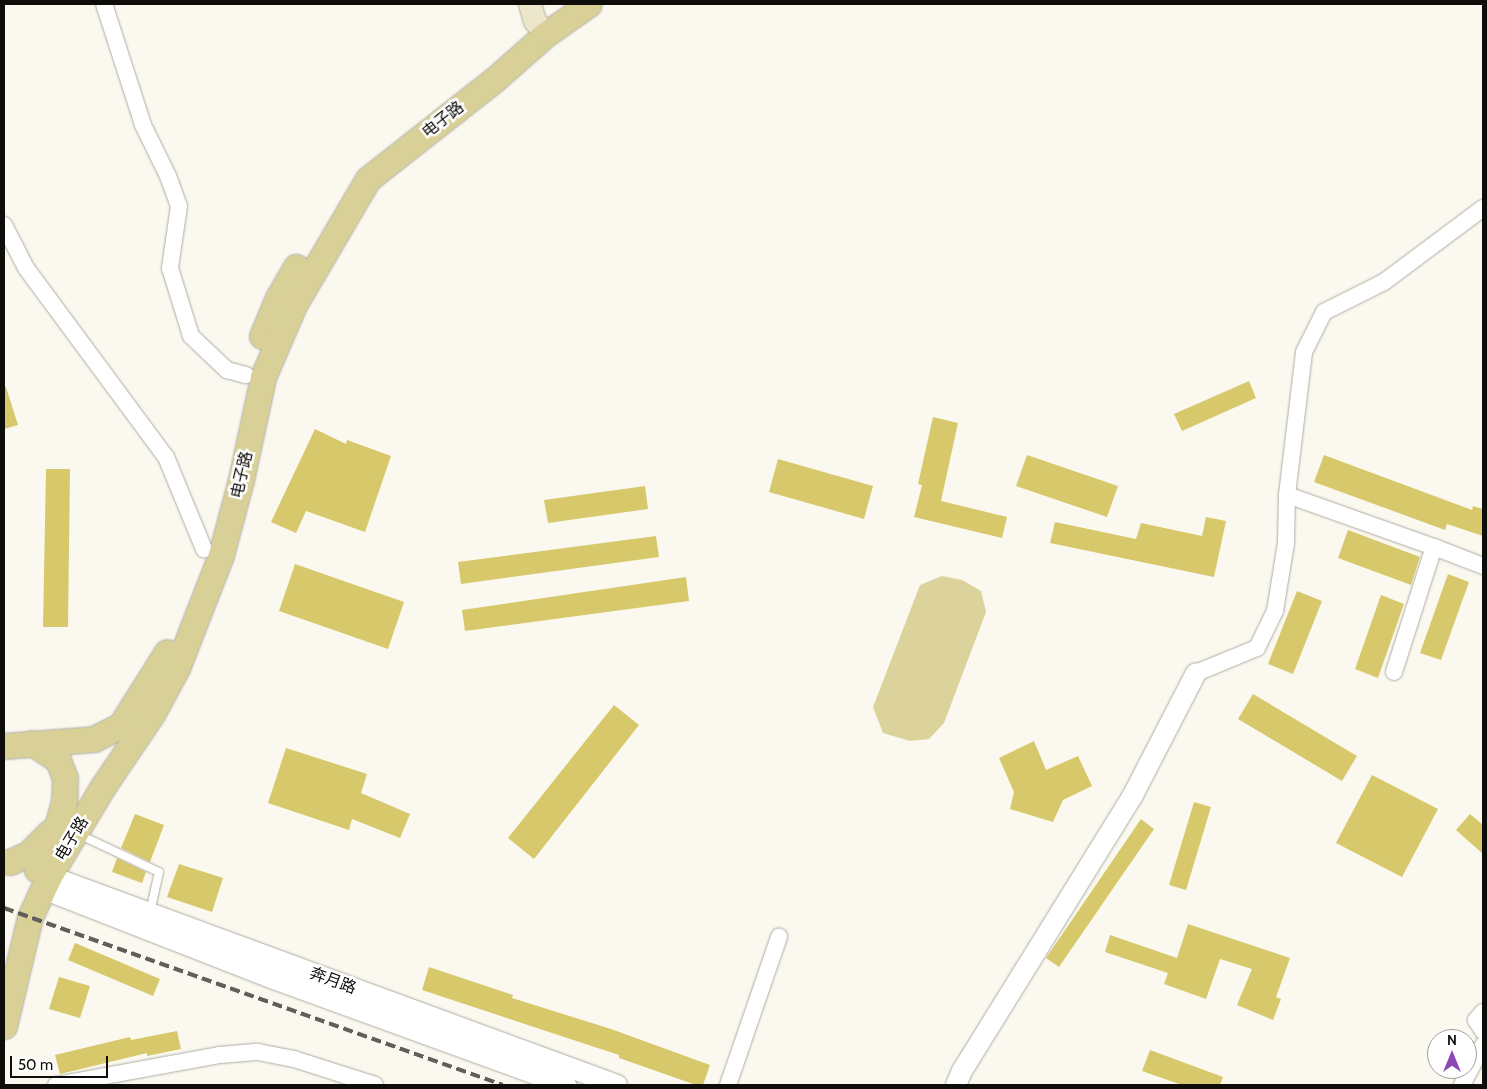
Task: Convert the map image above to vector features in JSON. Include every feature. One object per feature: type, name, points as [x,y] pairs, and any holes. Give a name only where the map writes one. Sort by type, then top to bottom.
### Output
[{"type":"main road","name":"电子路","points":[[4,746],[94,739],[121,725],[164,658],[204,550],[224,476],[246,375],[278,298],[354,167],[482,67],[536,16],[559,4]]},
{"type":"main road","name":"电子路","points":[[67,828],[104,785],[152,714],[177,668],[221,555],[241,480],[263,376],[294,305],[368,179],[494,80],[536,16],[589,4]]},
{"type":"main road","points":[[4,1026],[30,917],[42,879],[67,828],[64,801],[66,778],[58,760],[32,743]]},
{"type":"main road","points":[[7,861],[28,854],[67,828]]},
{"type":"main road","points":[[7,861],[42,879]]},
{"type":"main road","name":"电子路","points":[[4,976],[18,913],[42,879]]},
{"type":"street","points":[[104,4],[143,125],[168,176],[179,206],[170,268],[191,336],[227,370],[246,375]]},
{"type":"street","points":[[960,1080],[1133,795],[1196,674],[1257,648],[1276,610],[1286,543],[1287,495],[1304,352],[1324,312],[1384,282],[1483,208]]},
{"type":"street","points":[[4,225],[26,268],[166,457],[204,550]]},
{"type":"street","points":[[1287,495],[1483,566]]},
{"type":"street","points":[[1394,672],[1434,547]]},
{"type":"street","points":[[42,879],[274,979],[566,1085]]},
{"type":"street","name":"奔月路","points":[[42,879],[150,914],[617,1085]]},
{"type":"street","points":[[728,1085],[779,937]]},
{"type":"street","points":[[1483,1012],[1476,1020],[1483,1031]]},
{"type":"street","points":[[1462,1085],[1483,1045]]},
{"type":"street","points":[[56,1085],[220,1055],[258,1052],[294,1059],[375,1085]]},
{"type":"lane","points":[[67,828],[160,872],[150,914]]},
{"type":"shaded area","points":[[942,576],[962,580],[981,591],[986,612],[944,723],[929,739],[910,741],[883,733],[873,707],[920,585]]},
{"type":"building","points":[[1249,381],[1256,398],[1182,431],[1174,414]]},
{"type":"building","points":[[4,387],[6,387],[18,425],[4,429]]},
{"type":"building","points":[[933,417],[958,423],[941,501],[1007,517],[1002,538],[914,517],[922,485],[918,484]]},
{"type":"building","points":[[315,429],[346,444],[347,440],[391,456],[365,532],[306,511],[296,533],[271,522]]},
{"type":"building","points":[[1027,455],[1118,486],[1107,517],[1016,486]]},
{"type":"building","points":[[1324,455],[1472,510],[1473,506],[1483,509],[1483,536],[1447,524],[1445,530],[1314,482]]},
{"type":"building","points":[[778,459],[873,486],[864,519],[769,492]]},
{"type":"building","points":[[46,469],[70,469],[68,627],[43,627]]},
{"type":"building","points":[[645,486],[648,509],[548,523],[544,500]]},
{"type":"building","points":[[1206,517],[1226,521],[1214,577],[1050,543],[1055,522],[1136,539],[1141,523],[1202,536]]},
{"type":"building","points":[[1348,530],[1420,557],[1411,585],[1338,558]]},
{"type":"building","points":[[656,536],[659,557],[461,584],[458,562]]},
{"type":"building","points":[[295,564],[404,602],[388,649],[279,611]]},
{"type":"building","points":[[1448,574],[1469,582],[1441,660],[1420,653]]},
{"type":"building","points":[[686,577],[689,601],[465,631],[462,610]]},
{"type":"building","points":[[1297,591],[1322,601],[1293,674],[1268,664]]},
{"type":"building","points":[[1381,595],[1404,604],[1378,678],[1355,669]]},
{"type":"building","points":[[1253,694],[1357,756],[1342,781],[1238,719]]},
{"type":"building","points":[[614,705],[639,725],[534,859],[508,838]]},
{"type":"building","points":[[1034,741],[1046,770],[1078,756],[1092,786],[1063,800],[1053,822],[1010,809],[1014,792],[999,758]]},
{"type":"building","points":[[286,748],[367,774],[361,793],[410,814],[400,838],[352,819],[349,830],[268,803]]},
{"type":"building","points":[[1372,775],[1438,809],[1402,877],[1336,843]]},
{"type":"building","points":[[1194,802],[1211,807],[1186,890],[1169,885]]},
{"type":"building","points":[[135,814],[164,825],[150,862],[121,848]]},
{"type":"building","points":[[1470,814],[1483,825],[1483,854],[1456,830]]},
{"type":"building","points":[[1141,819],[1154,829],[1059,967],[1046,958]]},
{"type":"building","points":[[117,858],[146,872],[142,883],[112,872]]},
{"type":"building","points":[[179,864],[223,878],[212,912],[167,897]]},
{"type":"building","points":[[1188,924],[1290,958],[1276,997],[1281,999],[1273,1020],[1237,1005],[1252,969],[1220,959],[1206,999],[1164,984],[1168,973],[1105,952],[1110,935],[1177,958]]},
{"type":"building","points":[[75,943],[160,979],[153,996],[68,960]]},
{"type":"building","points":[[429,967],[513,995],[512,998],[611,1029],[710,1065],[703,1085],[696,1085],[619,1058],[619,1055],[422,990]]},
{"type":"building","points":[[59,977],[90,986],[80,1018],[49,1009]]},
{"type":"building","points":[[177,1031],[181,1049],[147,1056],[147,1053],[60,1074],[55,1055],[130,1037],[131,1040]]},
{"type":"building","points":[[1150,1050],[1223,1077],[1220,1085],[1182,1085],[1142,1071]]},
{"type":"railway","points":[[4,908],[503,1085]]}]
